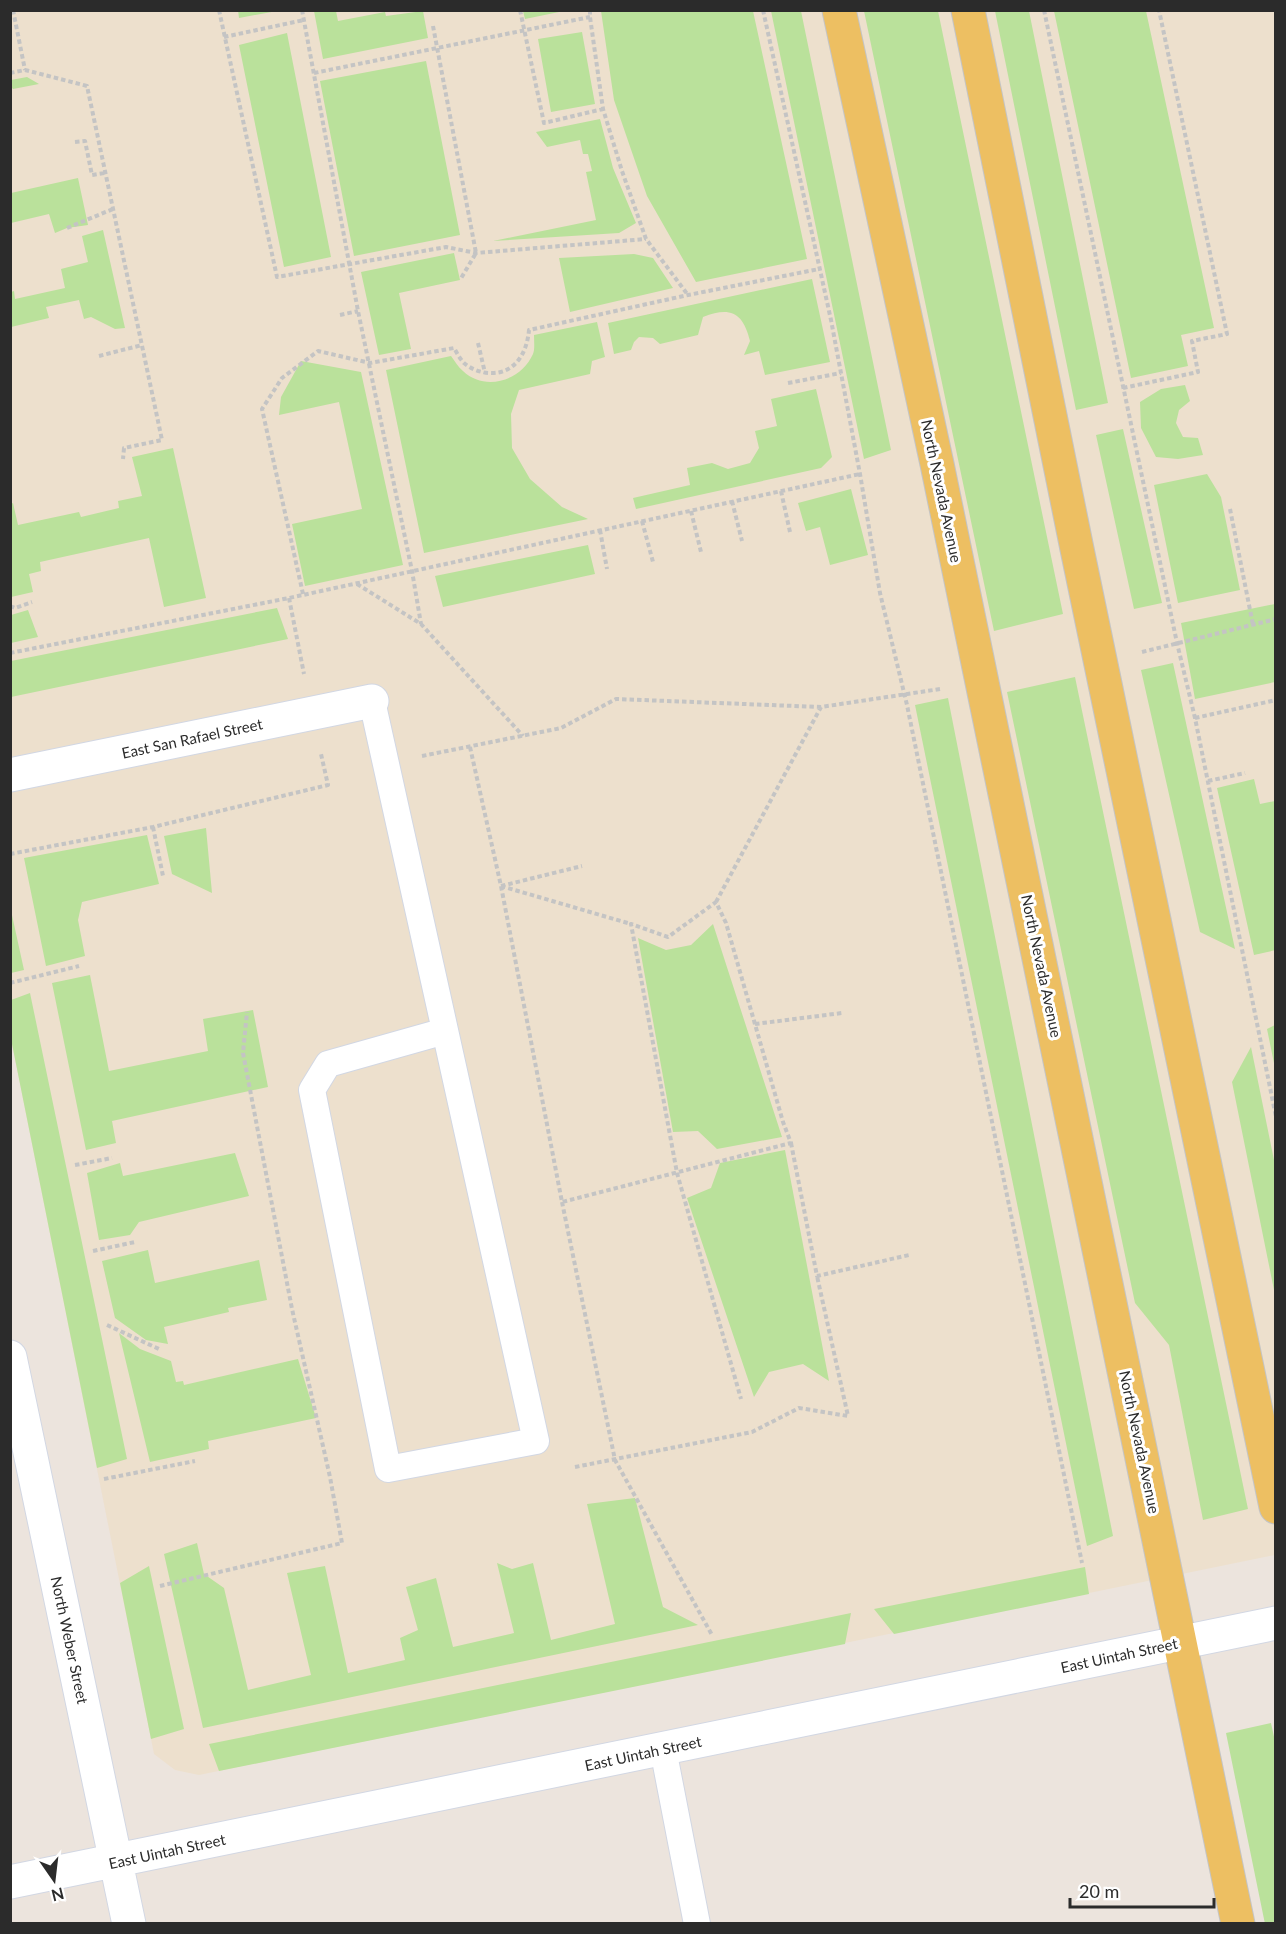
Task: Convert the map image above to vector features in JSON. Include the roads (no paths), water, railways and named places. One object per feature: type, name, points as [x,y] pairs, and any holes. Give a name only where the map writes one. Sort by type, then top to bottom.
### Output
[{"type":"main road","name":"North Nevada Avenue","points":[[839,10],[939,475],[1238,1923]]},
{"type":"main road","points":[[968,10],[1275,1507]]},
{"type":"main road","name":"East San Rafael Street","points":[[10,775],[372,701]]},
{"type":"main road","name":"North Weber Street","points":[[10,1357],[20,1446],[129,1923]]},
{"type":"main road","name":"East Uintah Street","points":[[10,1882],[1275,1623]]},
{"type":"lane","points":[[372,701],[536,1441],[388,1469],[312,1090],[328,1064],[445,1031]]},
{"type":"lane","points":[[663,1749],[697,1923]]}]
